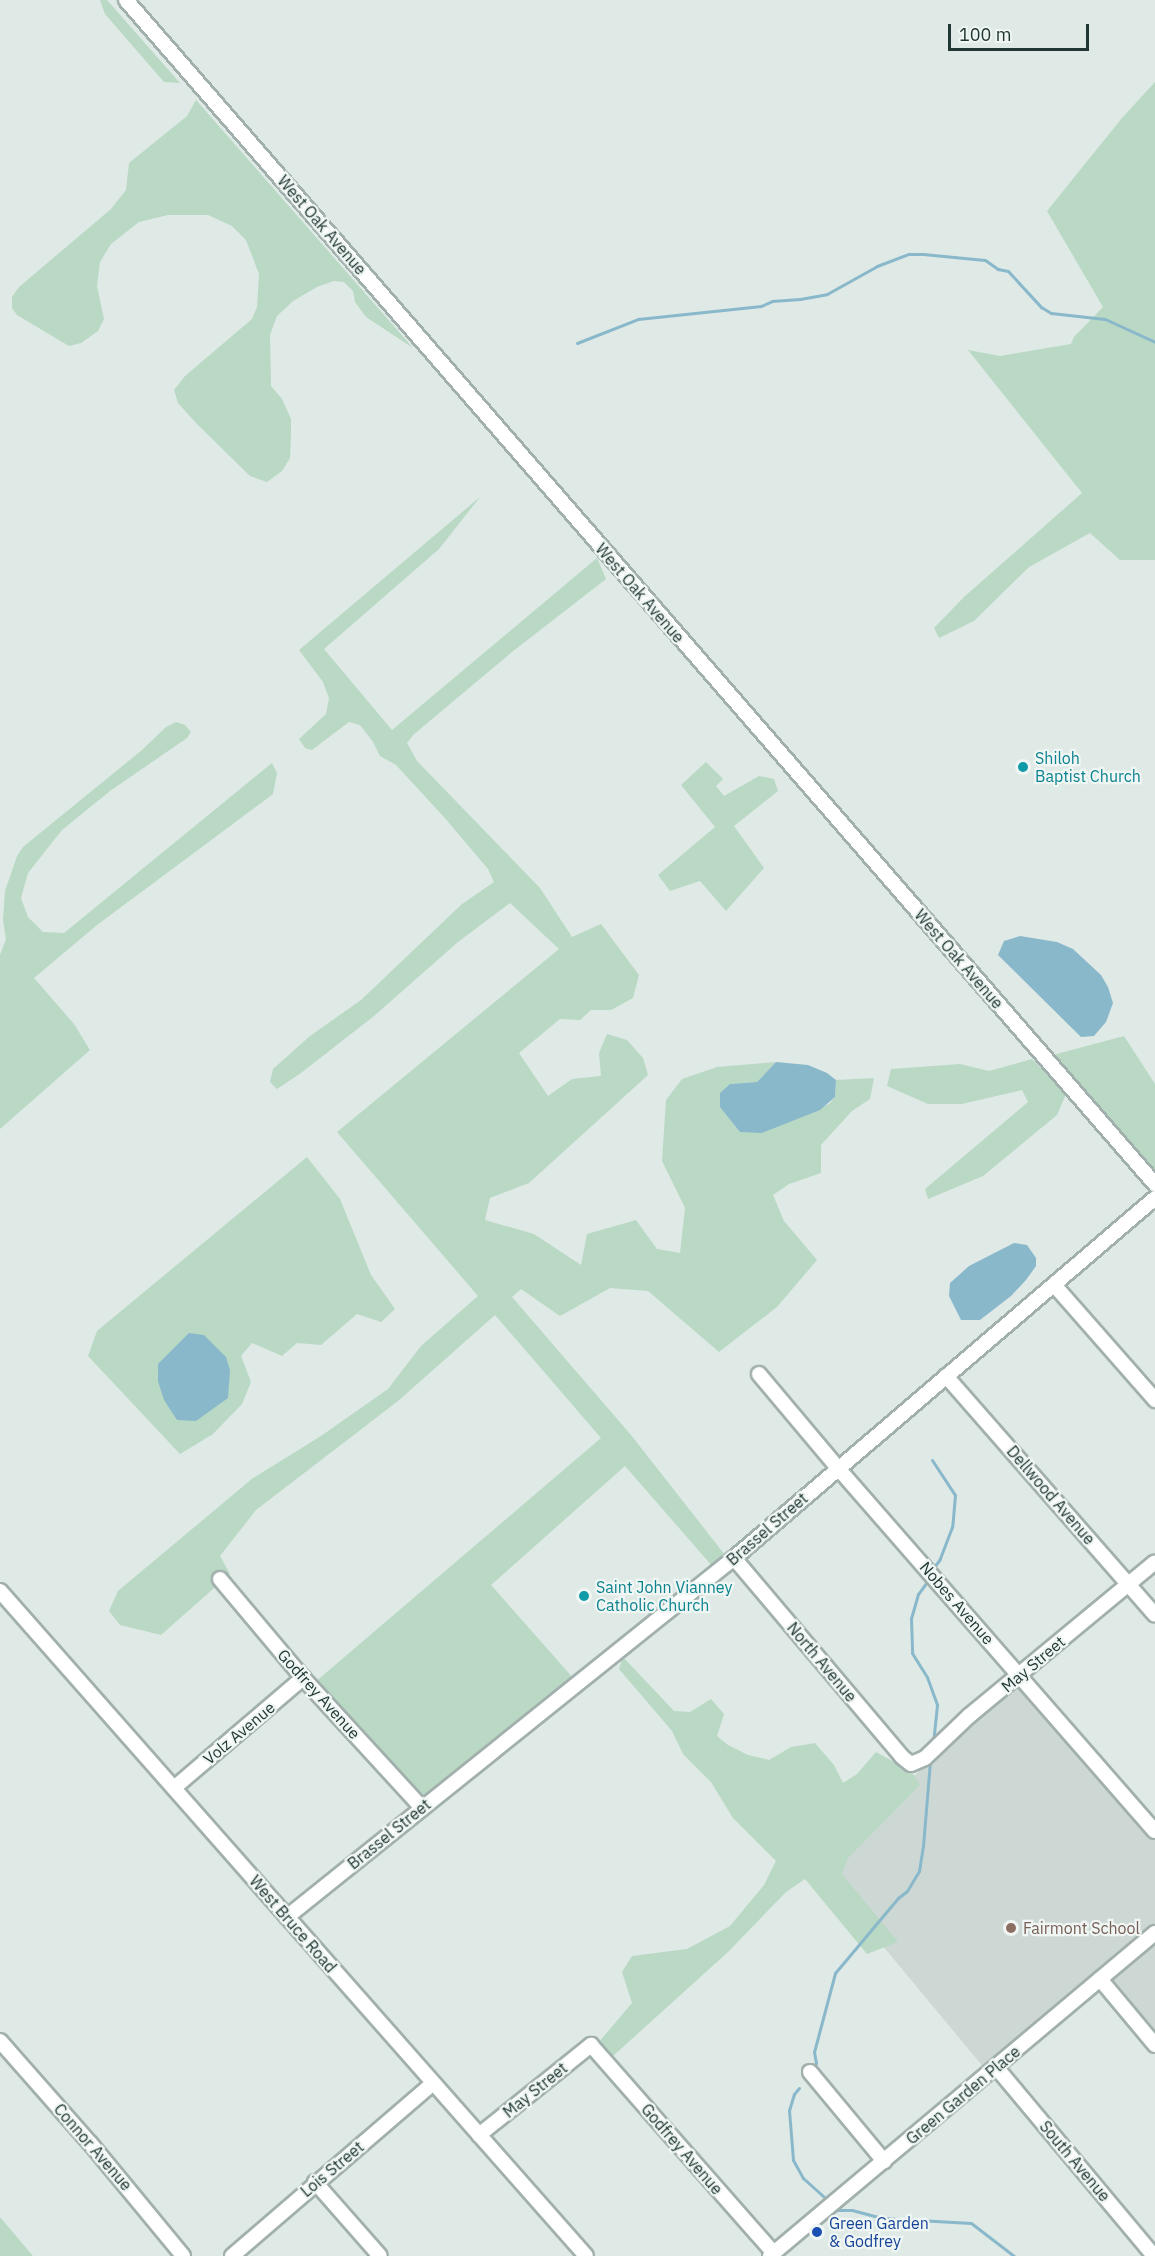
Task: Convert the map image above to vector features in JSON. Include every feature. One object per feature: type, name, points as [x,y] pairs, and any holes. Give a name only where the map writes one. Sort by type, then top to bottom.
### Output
[{"type":"street","name":"West Oak Avenue","points":[[126,0],[1155,1184]]},
{"type":"street","name":"Brassel Street","points":[[287,1917],[734,1558],[837,1467],[1055,1286],[1155,1198]]},
{"type":"street","points":[[1055,1286],[1155,1400]]},
{"type":"street","name":"Nobes Avenue","points":[[759,1374],[837,1467],[1155,1831]]},
{"type":"street","name":"Dellwood Avenue","points":[[946,1376],[1155,1615]]},
{"type":"street","name":"North Avenue","points":[[734,1558],[902,1757],[911,1764]]},
{"type":"street","name":"May Street","points":[[911,1764],[925,1758],[1020,1674],[1155,1562]]},
{"type":"street","name":"Godfrey Avenue","points":[[220,1579],[303,1678],[421,1808]]},
{"type":"street","name":"West Bruce Road","points":[[0,1591],[586,2256]]},
{"type":"street","name":"Volz Avenue","points":[[174,1788],[303,1678]]},
{"type":"street","name":"Green Garden Place","points":[[772,2254],[1155,1933]]},
{"type":"street","points":[[1100,1979],[1155,2045]]},
{"type":"street","name":"Connor Avenue","points":[[0,2041],[90,2143],[183,2256]]},
{"type":"street","name":"May Street","points":[[479,2135],[591,2045]]},
{"type":"street","name":"Godfrey Avenue","points":[[591,2045],[772,2254]]},
{"type":"street","name":"South Avenue","points":[[996,2067],[1154,2256]]},
{"type":"street","points":[[810,2072],[884,2161]]},
{"type":"street","name":"Lois Street","points":[[232,2256],[315,2182],[433,2083]]},
{"type":"street","points":[[315,2182],[380,2256]]},
{"type":"shaded area","name":"Fairmont School","points":[[1020,1683],[1155,1837],[1155,2035],[1098,1983],[985,2069],[823,1874],[920,1770]]},
{"type":"green space","points":[[100,0],[107,0],[180,83],[164,82],[105,14]]},
{"type":"green space","points":[[1155,82],[1155,560],[1120,560],[1090,533],[1029,567],[974,621],[939,638],[934,628],[964,597],[1082,493],[968,350],[1000,356],[1071,344],[1074,337],[1103,307],[1047,211],[1122,118]]},
{"type":"green space","points":[[196,100],[413,348],[366,317],[355,302],[353,291],[344,282],[334,281],[317,287],[293,301],[277,316],[270,335],[271,386],[282,399],[291,419],[290,458],[282,471],[267,482],[250,476],[196,423],[178,403],[174,390],[185,376],[252,319],[257,307],[259,274],[246,240],[232,226],[208,215],[168,215],[139,222],[111,244],[100,262],[97,286],[104,319],[98,331],[81,343],[69,346],[17,315],[12,308],[12,297],[19,287],[111,209],[126,190],[129,163],[187,116]]},
{"type":"green space","points":[[480,497],[439,549],[324,649],[392,730],[597,558],[606,579],[512,652],[413,735],[407,743],[417,761],[540,888],[572,937],[601,924],[639,975],[633,998],[611,1010],[591,1010],[580,1020],[560,1019],[519,1053],[548,1096],[572,1079],[601,1076],[599,1053],[607,1034],[627,1040],[643,1058],[648,1075],[529,1183],[490,1198],[485,1220],[534,1234],[581,1265],[587,1234],[636,1220],[657,1249],[680,1253],[685,1208],[662,1161],[666,1100],[682,1079],[717,1067],[776,1062],[757,1082],[730,1084],[762,1133],[829,1104],[835,1097],[836,1080],[874,1078],[870,1099],[852,1111],[821,1145],[821,1173],[789,1184],[773,1195],[784,1221],[817,1260],[777,1307],[719,1352],[648,1291],[610,1288],[560,1316],[521,1289],[512,1297],[631,1435],[725,1555],[713,1567],[625,1466],[491,1585],[574,1679],[420,1802],[314,1683],[601,1438],[495,1315],[398,1401],[256,1510],[220,1556],[230,1574],[161,1635],[120,1625],[109,1611],[118,1591],[253,1478],[321,1436],[388,1389],[421,1346],[478,1296],[337,1132],[559,949],[510,903],[458,942],[374,1016],[301,1073],[277,1089],[270,1082],[273,1069],[310,1036],[361,1000],[462,904],[494,882],[488,869],[444,817],[396,765],[380,756],[360,725],[349,722],[312,750],[305,748],[299,739],[326,714],[329,698],[323,682],[299,650]]},
{"type":"green space","points":[[176,722],[185,725],[191,732],[187,738],[110,791],[62,830],[28,873],[21,898],[28,917],[43,932],[64,933],[272,763],[277,773],[273,794],[97,925],[34,978],[74,1024],[90,1050],[0,1129],[0,955],[6,939],[3,920],[5,891],[17,856],[23,847],[142,750],[166,727]]},
{"type":"green space","points":[[706,762],[723,779],[716,786],[724,796],[759,776],[774,779],[778,791],[734,826],[764,868],[726,911],[700,881],[670,891],[658,875],[715,827],[681,785]]},
{"type":"green space","points":[[1124,1036],[1155,1084],[1155,1172],[1053,1055]]},
{"type":"green space","points":[[1032,1059],[1066,1094],[1057,1115],[983,1176],[928,1199],[925,1189],[1028,1102],[1022,1090],[962,1104],[928,1104],[887,1086],[891,1069],[960,1064],[989,1071]]},
{"type":"green space","points":[[307,1157],[340,1199],[371,1275],[395,1309],[381,1322],[357,1314],[321,1345],[297,1343],[282,1356],[252,1343],[241,1356],[251,1382],[242,1404],[213,1434],[180,1454],[88,1356],[97,1331]]},
{"type":"green space","points":[[623,1657],[674,1711],[690,1712],[711,1699],[724,1714],[717,1736],[728,1745],[748,1755],[769,1760],[791,1747],[815,1743],[834,1765],[843,1783],[857,1774],[876,1752],[912,1772],[920,1785],[848,1858],[842,1874],[898,1942],[867,1954],[805,1879],[786,1892],[728,1952],[613,2056],[598,2043],[632,2003],[622,1972],[632,1956],[687,1949],[730,1926],[764,1885],[776,1861],[733,1818],[711,1782],[683,1754],[672,1731],[619,1669]]},
{"type":"green space","points":[[0,2217],[33,2256],[0,2256]]},
{"type":"water","points":[[1020,936],[1057,942],[1073,949],[1101,975],[1113,1003],[1106,1022],[1094,1036],[1081,1037],[998,955],[1004,941]]},
{"type":"water","points":[[776,1062],[808,1065],[827,1073],[836,1080],[835,1097],[820,1110],[762,1133],[740,1132],[720,1107],[720,1093],[730,1084],[757,1082]]},
{"type":"water","points":[[1014,1243],[1027,1245],[1036,1258],[1036,1266],[1011,1296],[980,1320],[961,1320],[949,1296],[950,1283],[969,1266]]},
{"type":"water","points":[[189,1333],[204,1335],[226,1357],[230,1370],[228,1398],[196,1421],[177,1420],[164,1400],[158,1381],[158,1364]]},
{"type":"waterway","points":[[577,343],[638,319],[761,306],[772,301],[827,294],[877,266],[909,254],[985,260],[998,269],[1008,271],[1041,307],[1051,313],[1105,319],[1155,342]]},
{"type":"waterway","points":[[932,1460],[955,1495],[952,1527],[940,1559],[934,1567]]},
{"type":"waterway","points":[[929,1579],[918,1594],[911,1619],[912,1653],[927,1677],[937,1705],[933,1742]]},
{"type":"waterway","points":[[813,2070],[816,2063],[814,2052],[835,1973],[898,1898],[907,1891],[919,1871],[930,1761]]},
{"type":"waterway","points":[[799,2088],[794,2094],[789,2110],[793,2160],[803,2178],[826,2199]]},
{"type":"waterway","points":[[837,2210],[852,2210],[882,2218],[971,2223],[1014,2256]]},
{"type":"place","name":"Shiloh Baptist Church","points":[[1023,767]]},
{"type":"place","name":"Saint John Vianney Catholic Church","points":[[584,1596]]},
{"type":"place","name":"Fairmont School","points":[[1011,1928]]},
{"type":"place","name":"Green Garden & Godfrey","points":[[817,2232]]}]
